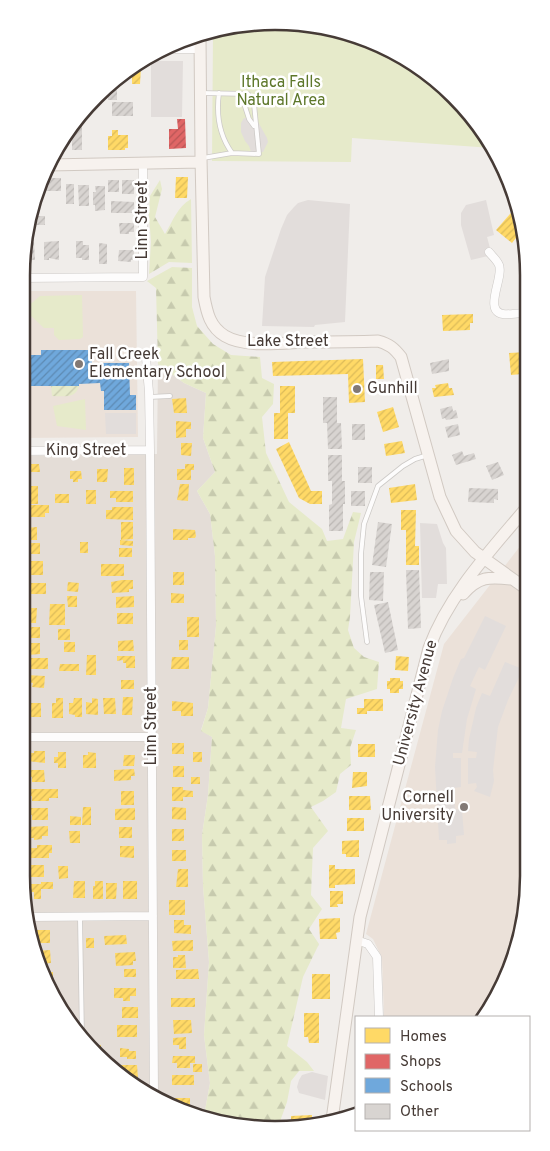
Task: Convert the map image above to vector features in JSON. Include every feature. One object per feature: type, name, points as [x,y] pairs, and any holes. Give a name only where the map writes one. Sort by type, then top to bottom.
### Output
[{"type":"street","name":"Lake Street","points":[[200,42],[204,297],[207,314],[211,322],[227,337],[248,343],[378,341],[394,348],[401,357],[440,497],[456,531],[465,542],[484,558]]},
{"type":"street","points":[[182,49],[200,48]]},
{"type":"street","points":[[56,165],[201,160]]},
{"type":"street","name":"Linn Street","points":[[30,278],[143,277],[143,163]]},
{"type":"street","points":[[489,252],[499,264],[500,272],[494,299],[494,306],[497,312],[504,314],[520,313]]},
{"type":"street","name":"Linn Street","points":[[146,358],[150,450],[153,1089]]},
{"type":"street","name":"King Street","points":[[30,451],[150,450]]},
{"type":"street","name":"University Avenue","points":[[333,1114],[356,940],[365,893],[428,648],[436,628],[470,575],[520,516]]},
{"type":"street","points":[[484,558],[520,585]]},
{"type":"street","points":[[447,612],[468,589],[482,579],[511,579]]},
{"type":"street","points":[[30,737],[152,737]]},
{"type":"street","points":[[34,917],[153,916]]},
{"type":"street","points":[[356,940],[368,944],[377,956],[379,1016]]},
{"type":"lane","points":[[200,93],[248,94],[254,104],[259,154],[232,153],[201,160]]},
{"type":"lane","points":[[219,93],[219,127],[224,143],[232,153]]},
{"type":"lane","points":[[241,94],[249,119],[256,128]]},
{"type":"lane","points":[[149,397],[170,396]]},
{"type":"lane","points":[[366,642],[361,596],[364,524],[378,486],[403,466],[428,455]]},
{"type":"lane","points":[[80,917],[82,1026]]},
{"type":"shaded area","points":[[156,61],[183,61],[182,117],[151,117],[151,64]]},
{"type":"shaded area","points":[[244,118],[257,120],[268,142],[263,152],[251,152],[241,132],[241,123]]},
{"type":"shaded area","points":[[308,200],[350,204],[345,322],[315,325],[314,327],[262,326],[265,277],[281,229],[287,215],[294,207],[298,203]]},
{"type":"shaded area","points":[[486,200],[494,235],[487,237],[490,248],[488,256],[471,260],[461,225],[461,213],[466,205]]},
{"type":"shaded area","name":"Fall Creek Elementary School","points":[[30,291],[136,291],[138,437],[30,438]]},
{"type":"shaded area","points":[[158,364],[184,383],[206,393],[203,438],[215,472],[197,491],[210,514],[215,556],[216,626],[208,708],[201,730],[212,737],[208,795],[202,835],[203,886],[209,962],[204,1035],[210,1083],[205,1111],[167,1096],[139,1080],[113,1060],[91,1038],[71,1012],[55,984],[38,939],[32,908],[30,876],[30,456],[157,454]]},
{"type":"shaded area","points":[[105,413],[136,413],[136,434],[106,434]]},
{"type":"shaded area","points":[[420,523],[437,524],[446,548],[447,584],[438,584],[436,598],[422,598]]},
{"type":"shaded area","name":"Cornell University","points":[[520,546],[520,876],[518,908],[512,939],[495,984],[476,1016],[384,1016],[382,958],[373,939],[366,934],[444,644]]},
{"type":"shaded area","points":[[485,616],[506,626],[485,670],[479,667],[470,686],[476,689],[467,719],[462,753],[453,753],[453,758],[461,758],[461,787],[454,788],[455,809],[462,810],[464,835],[456,836],[456,843],[447,844],[447,840],[439,840],[435,767],[438,730],[453,678],[461,659],[464,658]]},
{"type":"shaded area","points":[[505,662],[520,668],[520,675],[498,727],[493,770],[494,781],[490,797],[474,791],[477,787],[476,783],[468,784],[468,758],[476,758],[477,752],[468,751],[476,708],[482,693],[490,696]]},
{"type":"shaded area","points":[[312,1072],[328,1076],[325,1100],[299,1093],[297,1087],[302,1075]]},
{"type":"green space","name":"Ithaca Falls Natural Area","points":[[275,30],[307,32],[338,38],[369,49],[398,63],[437,91],[459,113],[484,147],[352,138],[351,162],[212,161],[213,38],[243,32]]},
{"type":"green space","points":[[160,180],[162,189],[155,217],[165,234],[179,210],[191,199],[192,263],[169,262],[149,274],[151,242],[150,196]]},
{"type":"green space","points":[[172,267],[192,268],[192,307],[197,326],[213,344],[231,355],[260,357],[262,378],[274,384],[273,404],[262,417],[266,453],[289,502],[322,529],[327,541],[343,539],[353,512],[361,513],[354,542],[348,630],[354,648],[364,657],[379,662],[377,689],[346,699],[341,728],[356,730],[350,748],[351,765],[340,774],[336,792],[311,807],[328,831],[313,848],[311,895],[322,909],[309,929],[319,944],[303,977],[287,1046],[307,1062],[314,1071],[299,1071],[291,1081],[287,1102],[280,1121],[243,1119],[205,1111],[210,1083],[204,1035],[209,962],[203,886],[202,835],[208,795],[212,737],[201,731],[208,708],[216,626],[215,556],[210,514],[197,491],[215,472],[203,438],[206,393],[184,383],[158,364],[156,288],[147,281]]},
{"type":"green space","points":[[82,295],[83,337],[80,339],[59,340],[54,335],[54,328],[44,328],[30,315],[30,304],[40,296]]},
{"type":"green space","points":[[51,386],[79,386],[72,395],[52,396]]},
{"type":"green space","points":[[85,399],[86,430],[57,426],[53,406]]},
{"type":"building: Homes","points":[[141,70],[140,84],[132,84],[132,78],[130,78]]},
{"type":"building: Homes","points":[[112,130],[118,130],[118,135],[128,135],[128,148],[125,148],[125,150],[108,150],[108,136],[112,136]]},
{"type":"building: Homes","points":[[176,177],[188,177],[187,198],[175,198]]},
{"type":"building: Homes","points":[[512,212],[517,237],[512,243],[496,230]]},
{"type":"building: Homes","points":[[473,314],[473,323],[470,323],[470,330],[443,331],[442,315]]},
{"type":"building: Homes","points":[[520,352],[520,374],[511,375],[509,353]]},
{"type":"building: Homes","name":"Gunhill","points":[[363,359],[365,402],[349,403],[348,374],[273,376],[272,362]]},
{"type":"building: Homes","points":[[376,365],[383,365],[384,379],[376,379]]},
{"type":"building: Homes","points":[[448,383],[454,395],[434,397],[432,388],[436,388],[435,385]]},
{"type":"building: Homes","points":[[280,386],[295,386],[295,413],[288,413],[288,439],[274,439],[274,413],[280,413]]},
{"type":"building: Homes","points":[[186,398],[187,413],[174,413],[172,399]]},
{"type":"building: Homes","points":[[393,407],[399,427],[383,432],[377,412]]},
{"type":"building: Homes","points":[[176,421],[191,422],[191,429],[186,429],[186,437],[176,438]]},
{"type":"building: Homes","points":[[402,441],[405,453],[386,456],[384,444]]},
{"type":"building: Homes","points":[[289,442],[311,491],[322,491],[322,504],[310,504],[299,498],[276,449]]},
{"type":"building: Homes","points":[[181,443],[192,443],[191,456],[181,455]]},
{"type":"building: Homes","points":[[30,464],[39,464],[40,472],[30,472]]},
{"type":"building: Homes","points":[[185,464],[194,464],[194,470],[191,470],[191,480],[177,480],[177,469],[185,469]]},
{"type":"building: Homes","points":[[124,468],[134,468],[134,485],[124,485]]},
{"type":"building: Homes","points":[[97,469],[108,469],[107,482],[97,482]]},
{"type":"building: Homes","points":[[70,471],[81,471],[82,479],[78,479],[78,482],[73,482],[73,479],[70,479]]},
{"type":"building: Homes","points":[[180,484],[189,484],[188,501],[177,500]]},
{"type":"building: Homes","points":[[415,484],[417,500],[391,503],[389,488]]},
{"type":"building: Homes","points":[[30,486],[38,486],[38,504],[30,504]]},
{"type":"building: Homes","points":[[86,490],[96,490],[96,504],[86,504]]},
{"type":"building: Homes","points":[[110,491],[133,491],[133,502],[116,502],[116,498],[110,498]]},
{"type":"building: Homes","points":[[55,494],[69,494],[69,503],[55,503]]},
{"type":"building: Homes","points":[[30,505],[49,505],[49,513],[45,513],[45,517],[30,517]]},
{"type":"building: Homes","points":[[112,507],[133,507],[133,520],[106,519],[106,510],[112,510]]},
{"type":"building: Homes","points":[[401,510],[416,510],[415,546],[419,546],[419,565],[406,565],[406,530],[401,530]]},
{"type":"building: Homes","points":[[121,522],[133,522],[133,539],[121,540]]},
{"type":"building: Homes","points":[[37,527],[37,540],[30,540],[30,528]]},
{"type":"building: Homes","points":[[173,529],[195,530],[196,536],[195,538],[188,538],[188,540],[173,540]]},
{"type":"building: Homes","points":[[120,540],[133,541],[133,546],[120,545]]},
{"type":"building: Homes","points":[[80,542],[88,542],[88,553],[80,553]]},
{"type":"building: Homes","points":[[30,543],[40,543],[40,554],[30,554]]},
{"type":"building: Homes","points":[[119,548],[132,548],[132,557],[119,557]]},
{"type":"building: Homes","points":[[30,561],[43,561],[43,575],[30,575]]},
{"type":"building: Homes","points":[[101,564],[124,564],[124,576],[101,576]]},
{"type":"building: Homes","points":[[173,572],[184,572],[184,585],[173,585]]},
{"type":"building: Homes","points":[[133,580],[133,589],[129,589],[129,592],[112,593],[111,582]]},
{"type":"building: Homes","points":[[68,582],[79,583],[78,592],[67,591]]},
{"type":"building: Homes","points":[[30,583],[46,583],[46,594],[30,594]]},
{"type":"building: Homes","points":[[171,593],[184,594],[184,603],[171,603]]},
{"type":"building: Homes","points":[[67,596],[77,596],[77,607],[68,607]]},
{"type":"building: Homes","points":[[134,596],[134,607],[116,608],[116,597]]},
{"type":"building: Homes","points":[[50,604],[65,604],[65,625],[49,625]]},
{"type":"building: Homes","points":[[30,608],[37,608],[36,623],[30,623]]},
{"type":"building: Homes","points":[[117,613],[133,613],[133,624],[117,624]]},
{"type":"building: Homes","points":[[187,617],[199,617],[199,637],[187,637]]},
{"type":"building: Homes","points":[[30,627],[40,627],[40,638],[30,638]]},
{"type":"building: Homes","points":[[58,629],[70,629],[70,640],[58,640]]},
{"type":"building: Homes","points":[[133,640],[134,651],[118,651],[118,641]]},
{"type":"building: Homes","points":[[179,640],[188,640],[188,650],[179,650]]},
{"type":"building: Homes","points":[[64,642],[75,642],[75,652],[64,652]]},
{"type":"building: Homes","points":[[30,643],[40,643],[40,654],[30,655]]},
{"type":"building: Homes","points":[[87,655],[96,655],[96,675],[86,675]]},
{"type":"building: Homes","points":[[117,656],[135,656],[135,668],[126,668],[126,663],[123,663],[123,660],[117,661]]},
{"type":"building: Homes","points":[[396,656],[409,657],[408,671],[395,670]]},
{"type":"building: Homes","points":[[172,657],[189,657],[189,669],[171,669]]},
{"type":"building: Homes","points":[[30,658],[48,658],[48,669],[30,669]]},
{"type":"building: Homes","points":[[60,664],[79,664],[79,671],[59,671]]},
{"type":"building: Homes","points":[[30,675],[45,676],[44,688],[32,687],[33,683],[30,683]]},
{"type":"building: Homes","points":[[390,678],[400,678],[400,681],[403,681],[403,689],[399,689],[399,693],[390,693],[390,689],[387,689],[387,681],[390,681]]},
{"type":"building: Homes","points":[[121,680],[134,680],[134,689],[121,689]]},
{"type":"building: Homes","points":[[123,697],[133,697],[132,715],[122,715]]},
{"type":"building: Homes","points":[[56,698],[63,698],[63,718],[52,718],[52,703],[56,703]]},
{"type":"building: Homes","points":[[74,698],[82,698],[82,717],[75,717],[75,715],[69,714],[69,703],[73,703]]},
{"type":"building: Homes","points":[[92,698],[98,699],[98,715],[86,714],[86,702],[92,703]]},
{"type":"building: Homes","points":[[103,698],[115,698],[116,714],[104,714]]},
{"type":"building: Homes","points":[[364,699],[383,699],[383,711],[367,711],[367,714],[357,714],[357,708],[364,708]]},
{"type":"building: Homes","points":[[172,701],[193,703],[193,716],[181,716],[181,711],[172,711]]},
{"type":"building: Homes","points":[[30,703],[41,703],[41,717],[30,717]]},
{"type":"building: Homes","points":[[172,743],[184,743],[184,754],[172,754]]},
{"type":"building: Homes","points":[[358,744],[375,744],[375,757],[358,757]]},
{"type":"building: Homes","points":[[34,751],[45,751],[45,763],[30,761],[30,753],[34,753]]},
{"type":"building: Homes","points":[[58,752],[66,752],[66,768],[58,768],[58,763],[54,763],[54,757],[58,757]]},
{"type":"building: Homes","points":[[88,752],[96,753],[96,768],[83,768],[83,755],[88,755]]},
{"type":"building: Homes","points":[[193,752],[202,752],[202,762],[193,762]]},
{"type":"building: Homes","points":[[124,755],[135,755],[134,766],[123,766]]},
{"type":"building: Homes","points":[[173,766],[184,766],[184,777],[173,777]]},
{"type":"building: Homes","points":[[134,769],[135,776],[131,776],[131,780],[114,781],[114,770]]},
{"type":"building: Homes","points":[[30,770],[44,770],[45,782],[32,782],[32,777],[30,777]]},
{"type":"building: Homes","points":[[353,772],[367,772],[367,786],[352,788]]},
{"type":"building: Homes","points":[[191,777],[200,777],[200,784],[191,784]]},
{"type":"building: Homes","points":[[172,787],[183,787],[183,790],[193,791],[193,797],[183,797],[183,801],[172,801]]},
{"type":"building: Homes","points":[[30,789],[58,789],[58,798],[49,798],[49,801],[32,801],[32,796],[30,796]]},
{"type":"building: Homes","points":[[121,791],[134,791],[134,805],[121,805]]},
{"type":"building: Homes","points":[[349,796],[370,796],[371,810],[349,810]]},
{"type":"building: Homes","points":[[83,807],[91,807],[91,825],[82,825]]},
{"type":"building: Homes","points":[[172,807],[186,808],[186,820],[172,819]]},
{"type":"building: Homes","points":[[30,808],[48,808],[48,820],[32,820],[32,815],[30,815]]},
{"type":"building: Homes","points":[[135,808],[135,820],[115,820],[115,809]]},
{"type":"building: Homes","points":[[70,816],[81,817],[81,825],[70,825]]},
{"type":"building: Homes","points":[[347,818],[364,818],[364,831],[347,831]]},
{"type":"building: Homes","points":[[48,826],[48,836],[42,836],[42,839],[34,840],[30,835],[30,827]]},
{"type":"building: Homes","points":[[119,827],[132,827],[132,838],[119,838]]},
{"type":"building: Homes","points":[[172,829],[184,829],[184,841],[172,841]]},
{"type":"building: Homes","points":[[69,831],[80,831],[80,843],[70,843]]},
{"type":"building: Homes","points":[[359,840],[359,857],[346,857],[346,854],[342,854],[342,841]]},
{"type":"building: Homes","points":[[37,845],[52,845],[52,853],[49,853],[49,858],[31,858],[31,848],[37,848]]},
{"type":"building: Homes","points":[[120,846],[134,846],[134,858],[120,857]]},
{"type":"building: Homes","points":[[172,850],[186,850],[186,861],[172,861]]},
{"type":"building: Homes","points":[[30,865],[44,865],[44,877],[30,876]]},
{"type":"building: Homes","points":[[329,865],[335,865],[335,869],[355,869],[355,884],[335,885],[335,888],[329,888]]},
{"type":"building: Homes","points":[[58,866],[68,866],[68,878],[59,879]]},
{"type":"building: Homes","points":[[178,869],[188,869],[188,887],[176,887]]},
{"type":"building: Homes","points":[[74,881],[85,881],[85,898],[73,898]]},
{"type":"building: Homes","points":[[95,881],[103,881],[103,899],[93,899]]},
{"type":"building: Homes","points":[[123,881],[137,881],[137,899],[123,899]]},
{"type":"building: Homes","points":[[41,882],[53,882],[53,889],[41,889],[41,899],[34,899],[34,892],[31,892],[30,884],[41,884]]},
{"type":"building: Homes","points":[[106,883],[117,883],[116,899],[106,899]]},
{"type":"building: Homes","points":[[330,891],[343,891],[343,904],[337,904],[338,907],[330,907]]},
{"type":"building: Homes","points":[[169,900],[185,900],[185,915],[169,915]]},
{"type":"building: Homes","points":[[340,918],[340,932],[336,933],[337,939],[320,939],[319,919]]},
{"type":"building: Homes","points":[[174,920],[184,920],[184,925],[191,925],[191,934],[174,933]]},
{"type":"building: Homes","points":[[36,930],[50,930],[50,943],[39,943]]},
{"type":"building: Homes","points":[[126,935],[127,944],[105,945],[104,936]]},
{"type":"building: Homes","points":[[86,938],[94,938],[94,948],[86,948]]},
{"type":"building: Homes","points":[[193,940],[193,951],[173,951],[172,941]]},
{"type":"building: Homes","points":[[50,950],[51,963],[46,963],[42,951]]},
{"type":"building: Homes","points":[[135,952],[136,961],[133,961],[133,965],[116,966],[115,953]]},
{"type":"building: Homes","points":[[178,955],[185,955],[186,968],[173,968],[173,957],[178,957]]},
{"type":"building: Homes","points":[[124,969],[136,969],[136,977],[124,977]]},
{"type":"building: Homes","points":[[198,969],[199,979],[176,979],[176,970]]},
{"type":"building: Homes","points":[[312,974],[330,974],[330,999],[312,999]]},
{"type":"building: Homes","points":[[114,988],[136,988],[136,996],[130,996],[130,1001],[123,1001],[123,998],[114,998]]},
{"type":"building: Homes","points":[[171,998],[195,998],[195,1007],[171,1007]]},
{"type":"building: Homes","points":[[122,1007],[138,1007],[138,1018],[122,1018]]},
{"type":"building: Homes","points":[[304,1013],[319,1013],[319,1043],[309,1043],[308,1037],[304,1037]]},
{"type":"building: Homes","points":[[173,1020],[191,1020],[192,1033],[174,1034]]},
{"type":"building: Homes","points":[[117,1025],[137,1025],[137,1037],[117,1037]]},
{"type":"building: Homes","points":[[186,1037],[186,1049],[179,1049],[179,1045],[173,1045],[173,1038]]},
{"type":"building: Homes","points":[[120,1048],[136,1051],[136,1059],[120,1057]]},
{"type":"building: Homes","points":[[173,1056],[195,1056],[195,1063],[190,1063],[190,1068],[177,1068],[177,1063],[172,1063]]},
{"type":"building: Homes","points":[[193,1064],[202,1064],[202,1072],[193,1072]]},
{"type":"building: Homes","points":[[120,1065],[137,1065],[138,1078],[136,1078]]},
{"type":"building: Homes","points":[[172,1075],[194,1075],[194,1085],[172,1085]]},
{"type":"building: Homes","points":[[190,1098],[190,1106],[181,1102],[174,1099]]},
{"type":"building: Homes","points":[[312,1115],[312,1118],[291,1120],[291,1116]]},
{"type":"building: Shops","points":[[177,119],[185,119],[186,148],[169,149],[169,129],[178,129]]},
{"type":"building: Schools","name":"Fall Creek Elementary School","points":[[41,350],[92,350],[92,363],[129,363],[130,395],[136,395],[136,410],[104,410],[104,391],[101,391],[100,383],[79,384],[79,386],[30,386],[30,355],[41,355]]},
{"type":"building: Other","points":[[117,90],[117,100],[108,100],[108,96]]},
{"type":"building: Other","points":[[112,102],[133,102],[133,116],[112,116]]},
{"type":"building: Other","points":[[82,125],[82,150],[72,150],[72,138]]},
{"type":"building: Other","points":[[50,178],[61,178],[61,191],[45,191]]},
{"type":"building: Other","points":[[108,180],[119,180],[119,192],[108,192]]},
{"type":"building: Other","points":[[122,180],[134,180],[134,194],[122,194]]},
{"type":"building: Other","points":[[66,184],[74,184],[74,204],[66,204]]},
{"type":"building: Other","points":[[78,185],[89,185],[89,206],[79,206]]},
{"type":"building: Other","points":[[95,186],[105,186],[105,210],[95,211],[93,192],[96,192]]},
{"type":"building: Other","points":[[111,201],[134,202],[134,213],[111,213]]},
{"type":"building: Other","points":[[38,212],[38,216],[45,216],[45,225],[35,225]]},
{"type":"building: Other","points":[[119,223],[134,223],[134,232],[120,234]]},
{"type":"building: Other","points":[[59,241],[59,260],[49,258],[49,260],[44,260],[44,242]]},
{"type":"building: Other","points":[[76,241],[83,241],[83,245],[89,245],[89,260],[76,258]]},
{"type":"building: Other","points":[[32,242],[34,242],[35,260],[31,260]]},
{"type":"building: Other","points":[[99,243],[107,244],[107,264],[99,264]]},
{"type":"building: Other","points":[[119,250],[134,250],[134,260],[131,260],[131,262],[118,261]]},
{"type":"building: Other","points":[[449,359],[449,371],[432,374],[430,363]]},
{"type":"building: Other","points":[[323,397],[337,397],[337,423],[341,423],[342,449],[328,449],[327,423],[323,423]]},
{"type":"building: Other","points":[[452,406],[453,411],[456,410],[458,418],[442,419],[440,409]]},
{"type":"building: Other","points":[[352,424],[365,424],[365,440],[352,440]]},
{"type":"building: Other","points":[[458,424],[460,435],[448,438],[445,427]]},
{"type":"building: Other","points":[[462,451],[464,456],[474,453],[476,459],[456,465],[452,455]]},
{"type":"building: Other","points":[[328,455],[342,455],[342,481],[345,481],[343,531],[329,531],[329,505],[332,504],[332,481],[328,481]]},
{"type":"building: Other","points":[[498,462],[504,475],[492,480],[486,466]]},
{"type":"building: Other","points":[[358,467],[372,467],[372,483],[358,483]]},
{"type":"building: Other","points":[[469,488],[498,489],[498,500],[494,499],[494,503],[468,502]]},
{"type":"building: Other","points":[[351,491],[365,491],[365,506],[351,506]]},
{"type":"building: Other","points":[[378,522],[392,524],[386,567],[372,565]]},
{"type":"building: Other","points":[[406,570],[419,570],[421,628],[408,629]]},
{"type":"building: Other","points":[[370,572],[384,572],[383,601],[369,600]]},
{"type":"building: Other","points":[[388,602],[398,650],[385,653],[374,605]]},
{"type":"place","name":"Fall Creek Elementary School","points":[[79,364]]},
{"type":"place","name":"Gunhill","points":[[357,389]]},
{"type":"place","name":"Cornell University","points":[[464,807]]}]
